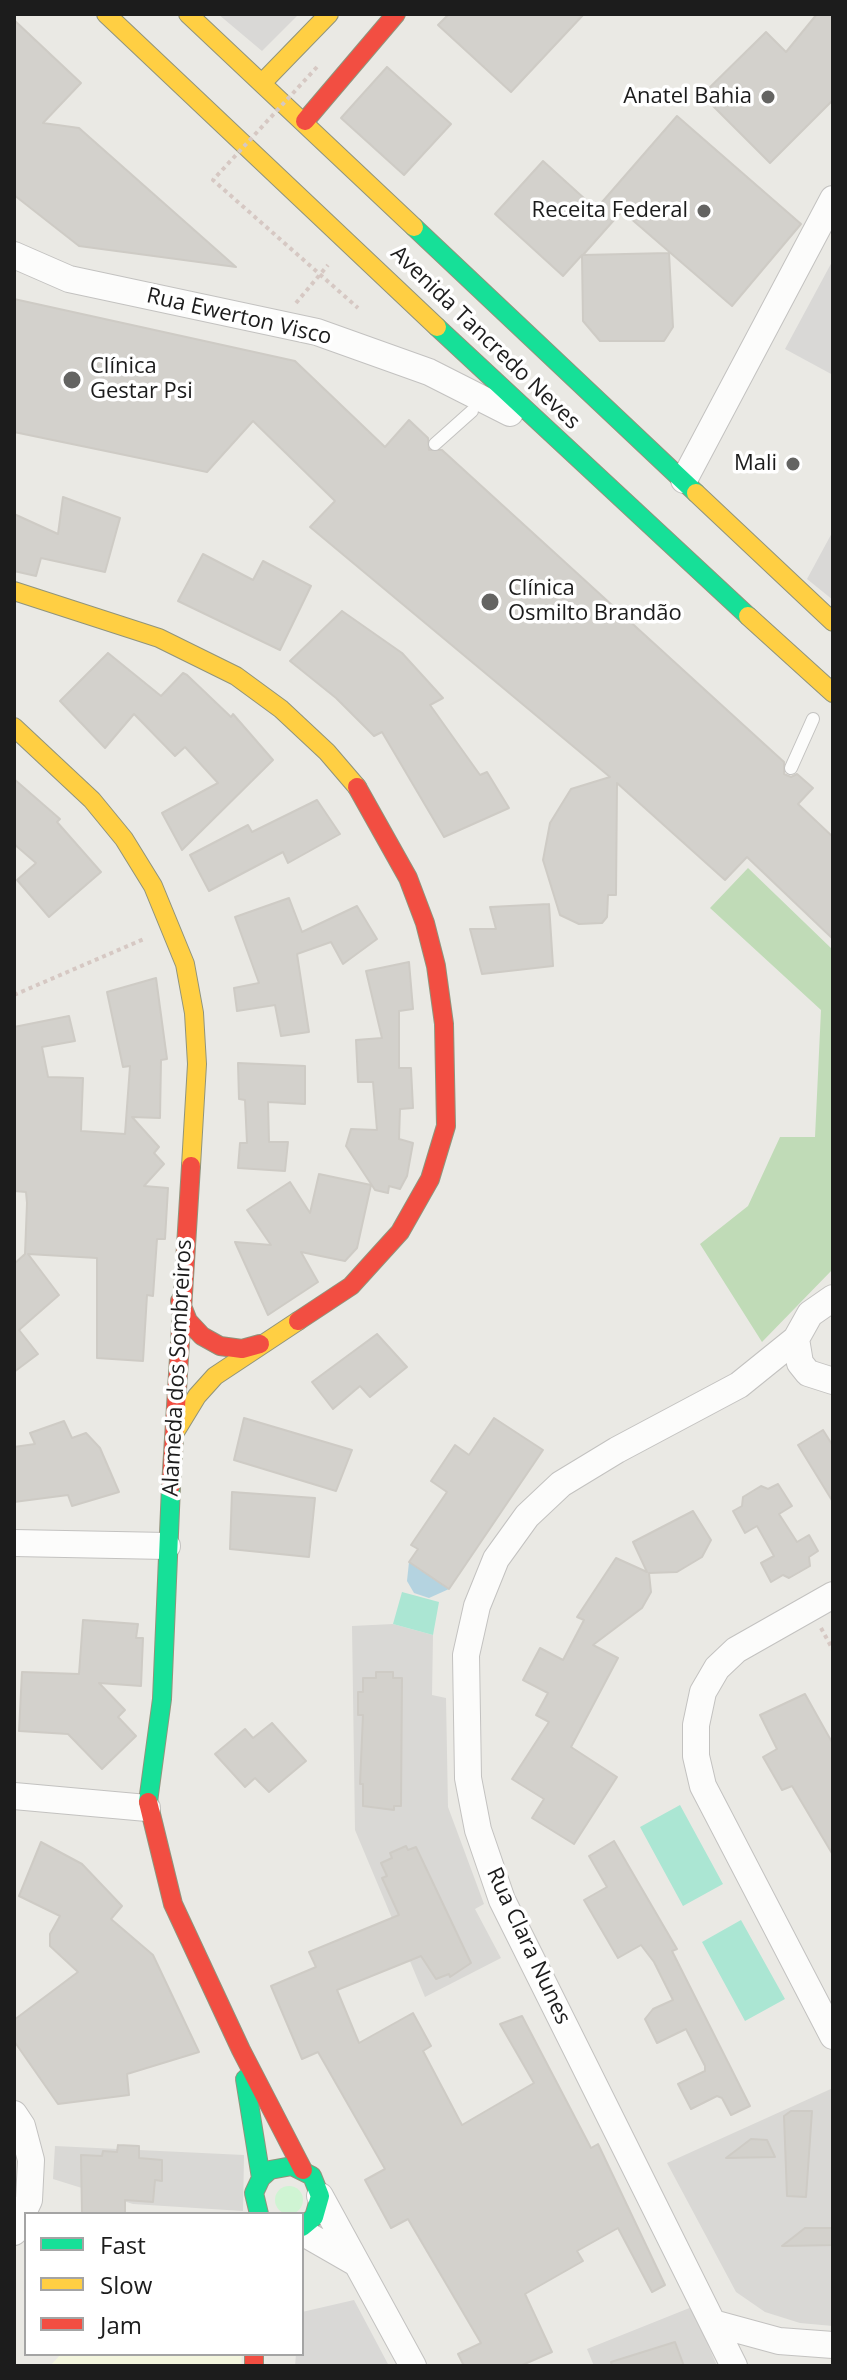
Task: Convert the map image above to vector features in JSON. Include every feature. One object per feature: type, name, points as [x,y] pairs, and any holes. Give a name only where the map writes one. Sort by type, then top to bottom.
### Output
[{"type":"street","name":"Avenida Tancredo Neves","points":[[106,14],[583,465],[833,693]]},
{"type":"street","name":"Avenida Tancredo Neves","points":[[188,14],[264,81],[833,622]]},
{"type":"street","points":[[264,81],[329,14]]},
{"type":"street","points":[[305,121],[396,14]]},
{"type":"street","points":[[684,480],[833,199]]},
{"type":"street","name":"Rua Ewerton Visco","points":[[14,255],[69,279],[317,332],[429,372],[497,404],[583,465]]},
{"type":"street","points":[[17,593],[159,638],[236,676],[281,709],[327,752],[365,797],[408,878],[425,923],[444,1024],[446,1126],[430,1179],[400,1232],[351,1286],[215,1376],[197,1396],[174,1434]]},
{"type":"street","name":"Alameda dos Sombreiros","points":[[14,727],[92,800],[124,839],[153,886],[185,964],[197,1064],[180,1301],[162,1699],[147,1808],[173,1904],[241,2050],[303,2170],[312,2176],[320,2196]]},
{"type":"street","name":"Rua Clara Nunes","points":[[734,2366],[502,1900],[478,1830],[468,1778],[464,1715],[466,1655],[477,1606],[496,1559],[527,1516],[561,1484],[739,1385],[796,1339],[810,1314],[833,1298]]},
{"type":"street","points":[[180,1301],[188,1321],[202,1336],[220,1346],[242,1349],[262,1344]]},
{"type":"street","points":[[796,1339],[800,1363],[821,1377]]},
{"type":"street","name":"Rua Clara Nunes","points":[[739,1385],[821,1377]]},
{"type":"street","points":[[14,1543],[167,1546]]},
{"type":"street","points":[[830,1604],[736,1650],[717,1668],[703,1692],[696,1725],[696,1756],[703,1786],[833,2036]]},
{"type":"street","points":[[14,1796],[147,1808]]},
{"type":"street","name":"Alameda dos Sombreiros","points":[[241,2050],[261,2178],[254,2193],[257,2212]]},
{"type":"street","points":[[14,2114],[22,2126],[31,2160],[29,2200],[14,2232]]},
{"type":"street","points":[[261,2178],[281,2166],[303,2170]]},
{"type":"street","points":[[304,2228],[314,2217],[320,2196]]},
{"type":"street","points":[[320,2196],[362,2267],[413,2366]]},
{"type":"street","points":[[304,2231],[362,2267]]},
{"type":"street","points":[[713,2323],[779,2341],[833,2345]]},
{"type":"lane","points":[[435,444],[472,411]]},
{"type":"lane","points":[[791,768],[813,719]]},
{"type":"path","points":[[317,67],[213,180],[358,308]]},
{"type":"path","points":[[296,303],[349,242]]},
{"type":"path","points":[[14,995],[171,928]]},
{"type":"shaded area","points":[[218,14],[299,14],[262,51]]},
{"type":"shaded area","points":[[833,260],[833,375],[785,349]]},
{"type":"shaded area","points":[[833,531],[833,600],[807,579]]},
{"type":"shaded area","points":[[393,1624],[433,1635],[432,1695],[446,1698],[448,1807],[484,1904],[475,1909],[501,1958],[425,1997],[355,1830],[352,1626]]},
{"type":"shaded area","points":[[833,2088],[833,2326],[800,2323],[765,2312],[736,2292],[667,2163]]},
{"type":"shaded area","points":[[55,2146],[244,2155],[243,2211],[133,2204],[53,2179]]},
{"type":"shaded area","points":[[354,2300],[389,2366],[295,2366],[296,2356],[304,2356],[304,2312]]},
{"type":"shaded area","points":[[692,2307],[717,2366],[594,2366],[587,2349]]},
{"type":"shaded area","points":[[59,2356],[242,2356],[241,2366],[50,2366]]},
{"type":"green space","points":[[748,868],[833,950],[833,1269],[762,1342],[700,1244],[748,1206],[780,1137],[815,1137],[821,1010],[710,908]]},
{"type":"green space","points":[[402,1592],[439,1602],[433,1635],[393,1624]]},
{"type":"green space","points":[[680,1805],[723,1884],[683,1906],[640,1827]]},
{"type":"green space","points":[[741,1920],[785,1999],[745,2021],[702,1942]]},
{"type":"green space","points":[[284,2187],[294,2187],[302,2195],[302,2205],[296,2212],[282,2212],[276,2205],[276,2195]]},
{"type":"water","points":[[409,1562],[449,1589],[429,1598],[414,1593],[407,1581]]},
{"type":"building","points":[[449,14],[584,14],[511,92],[438,25]]},
{"type":"building","name":"Anatel Bahia","points":[[817,14],[833,14],[833,100],[770,163],[702,95],[766,32],[786,52]]},
{"type":"building","points":[[14,20],[81,83],[43,123],[79,128],[236,267],[79,246],[14,195]]},
{"type":"building","points":[[387,67],[451,124],[404,175],[341,118]]},
{"type":"building","points":[[677,116],[801,224],[732,306],[622,211],[583,255],[669,253],[673,327],[664,341],[600,341],[583,321],[582,255],[563,276],[495,214],[543,161],[596,209]]},
{"type":"building","points":[[14,299],[295,361],[385,447],[409,420],[428,438],[429,450],[442,450],[784,762],[784,774],[791,777],[797,774],[813,788],[798,804],[833,837],[833,939],[747,857],[725,880],[617,783],[616,895],[608,895],[607,917],[602,923],[579,924],[560,915],[543,860],[550,823],[571,789],[610,777],[310,527],[335,501],[253,421],[207,472],[14,432]]},
{"type":"building","points":[[63,497],[120,518],[105,572],[41,558],[36,576],[14,571],[14,514],[58,534]]},
{"type":"building","points":[[203,554],[253,580],[263,561],[311,586],[280,650],[178,601]]},
{"type":"building","points":[[342,611],[402,653],[443,698],[430,705],[480,775],[487,772],[509,808],[444,837],[382,732],[374,736],[336,698],[290,661]]},
{"type":"building","points":[[108,653],[161,696],[183,673],[187,675],[231,717],[233,714],[273,760],[182,850],[162,813],[218,783],[185,747],[175,756],[134,714],[105,748],[60,701]]},
{"type":"building","points":[[14,779],[60,819],[57,822],[101,872],[49,917],[17,880],[36,863],[14,844]]},
{"type":"building","points":[[317,800],[340,834],[288,863],[283,852],[209,891],[190,855],[248,825],[252,832]]},
{"type":"building","points":[[289,898],[302,932],[357,906],[377,939],[343,964],[331,942],[297,954],[309,1032],[281,1036],[275,1005],[237,1011],[234,988],[259,983],[235,917]]},
{"type":"building","points":[[549,904],[553,966],[482,974],[470,929],[496,929],[490,907]]},
{"type":"building","points":[[409,962],[413,1009],[399,1011],[399,1068],[411,1068],[413,1108],[400,1109],[399,1139],[413,1143],[407,1176],[400,1189],[389,1186],[388,1193],[375,1190],[346,1146],[351,1129],[377,1130],[373,1082],[358,1082],[356,1040],[382,1038],[366,971]]},
{"type":"building","points":[[156,978],[167,1059],[161,1060],[160,1118],[132,1117],[159,1147],[154,1153],[164,1164],[144,1186],[168,1188],[165,1239],[157,1239],[153,1296],[147,1295],[143,1361],[97,1358],[97,1258],[28,1254],[59,1295],[19,1330],[38,1354],[14,1372],[14,1264],[25,1254],[27,1203],[26,1192],[14,1191],[14,1027],[69,1016],[75,1041],[42,1047],[48,1077],[83,1078],[81,1131],[125,1134],[130,1066],[123,1067],[107,992]]},
{"type":"building","points":[[238,1063],[305,1066],[305,1104],[268,1102],[269,1142],[288,1142],[285,1171],[238,1168],[240,1143],[247,1143],[245,1100],[239,1099]]},
{"type":"building","points":[[319,1174],[371,1185],[357,1248],[345,1261],[301,1252],[318,1282],[268,1315],[235,1242],[271,1245],[247,1210],[290,1182],[310,1213]]},
{"type":"building","points":[[377,1334],[407,1367],[370,1397],[360,1386],[333,1409],[312,1382]]},
{"type":"building","points":[[244,1418],[352,1450],[336,1491],[234,1460]]},
{"type":"building","points":[[494,1418],[543,1450],[449,1589],[409,1562],[418,1549],[411,1545],[447,1492],[431,1481],[455,1445],[469,1455]]},
{"type":"building","points":[[64,1421],[72,1438],[86,1433],[100,1448],[119,1492],[72,1506],[68,1495],[14,1502],[14,1447],[35,1444],[30,1433]]},
{"type":"building","points":[[823,1430],[833,1446],[833,1502],[798,1445]]},
{"type":"building","points":[[778,1484],[792,1506],[779,1514],[797,1542],[809,1535],[818,1551],[809,1557],[810,1566],[789,1578],[783,1575],[771,1582],[761,1563],[774,1556],[757,1526],[745,1533],[733,1511],[742,1506],[743,1497],[761,1486],[768,1489]]},
{"type":"building","points":[[232,1492],[315,1498],[309,1557],[230,1549]]},
{"type":"building","points":[[693,1511],[711,1540],[702,1557],[677,1572],[649,1573],[651,1592],[642,1608],[593,1645],[618,1658],[571,1747],[617,1777],[574,1844],[532,1818],[544,1799],[512,1779],[549,1722],[536,1715],[548,1693],[523,1680],[540,1648],[563,1660],[584,1620],[577,1617],[616,1558],[647,1572],[633,1542]]},
{"type":"building","points":[[83,1620],[138,1624],[136,1638],[143,1638],[141,1686],[99,1683],[125,1710],[118,1717],[136,1736],[102,1769],[68,1734],[19,1731],[22,1672],[79,1674]]},
{"type":"building","points":[[376,1672],[393,1672],[393,1678],[402,1678],[401,1806],[394,1806],[394,1810],[363,1806],[363,1784],[360,1784],[363,1715],[358,1715],[358,1692],[363,1692],[363,1678],[376,1678]]},
{"type":"building","points":[[805,1694],[833,1744],[833,1855],[792,1786],[782,1790],[763,1757],[777,1749],[760,1715]]},
{"type":"building","points":[[272,1723],[306,1761],[269,1792],[255,1778],[245,1787],[215,1754],[245,1729],[253,1738]]},
{"type":"building","points":[[614,1841],[677,1949],[672,1951],[750,2106],[731,2115],[722,2098],[717,2096],[691,2109],[678,2084],[705,2071],[705,2066],[686,2029],[657,2043],[645,2019],[653,2009],[673,2000],[654,1962],[641,1945],[618,1958],[584,1900],[607,1887],[589,1856]]},
{"type":"building","points":[[41,1842],[82,1864],[122,1906],[111,1919],[153,1955],[199,2052],[127,2074],[129,2095],[58,2104],[14,2041],[14,2020],[78,1972],[50,1946],[50,1934],[60,1916],[19,1896]]},
{"type":"building","points":[[406,1846],[408,1850],[416,1847],[471,1963],[450,1977],[449,1974],[436,1979],[421,1956],[337,1990],[359,2043],[413,2013],[431,2046],[423,2051],[462,2125],[534,2083],[500,2024],[522,2016],[591,2148],[598,2144],[665,2285],[652,2292],[618,2228],[577,2251],[583,2261],[525,2294],[552,2352],[520,2366],[464,2366],[458,2354],[481,2343],[408,2219],[391,2228],[365,2180],[385,2169],[318,2052],[302,2059],[271,1986],[316,1967],[309,1952],[399,1915],[382,1878],[387,1876],[381,1863],[392,1858],[390,1853]]},
{"type":"building","points":[[791,2111],[812,2111],[806,2197],[787,2196],[784,2116]]},
{"type":"building","points":[[751,2139],[767,2140],[775,2157],[726,2158]]},
{"type":"building","points":[[118,2145],[139,2146],[139,2158],[162,2160],[162,2181],[155,2180],[153,2202],[125,2200],[125,2212],[82,2212],[81,2155],[102,2156],[103,2151],[117,2152]]},
{"type":"building","points":[[805,2228],[833,2228],[833,2245],[782,2246]]},
{"type":"building","points":[[675,2342],[684,2366],[612,2366],[611,2362]]},
{"type":"traffic: fast","points":[[414,227],[696,493]]},
{"type":"traffic: fast","points":[[437,327],[748,616]]},
{"type":"traffic: fast","points":[[148,1802],[162,1699],[171,1486]]},
{"type":"traffic: fast","points":[[245,2079],[261,2178]]},
{"type":"traffic: fast","points":[[259,2212],[254,2193],[261,2178],[270,2170],[292,2166],[312,2176],[320,2196],[314,2217],[304,2225]]},
{"type":"traffic: slow","points":[[106,14],[437,327]]},
{"type":"traffic: slow","points":[[188,14],[414,227]]},
{"type":"traffic: slow","points":[[264,81],[329,14]]},
{"type":"traffic: slow","points":[[696,493],[833,622]]},
{"type":"traffic: slow","points":[[14,591],[159,638],[236,676],[281,709],[327,752],[357,787]]},
{"type":"traffic: slow","points":[[748,616],[833,693]]},
{"type":"traffic: slow","points":[[14,727],[92,800],[124,839],[153,886],[185,964],[194,1013],[197,1064],[191,1166]]},
{"type":"traffic: slow","points":[[175,1432],[197,1396],[215,1376],[298,1321]]},
{"type":"traffic: jam","points":[[305,121],[396,14]]},
{"type":"traffic: jam","points":[[298,1321],[351,1286],[400,1232],[430,1179],[446,1126],[444,1024],[436,966],[425,923],[408,878],[357,787]]},
{"type":"traffic: jam","points":[[171,1486],[191,1166]]},
{"type":"traffic: jam","points":[[180,1301],[188,1321],[202,1336],[220,1346],[242,1349],[260,1344]]},
{"type":"traffic: jam","points":[[148,1802],[173,1904],[241,2050],[303,2170]]},
{"type":"traffic: jam","points":[[254,2356],[254,2366]]},
{"type":"place","name":"Anatel Bahia","points":[[768,97]]},
{"type":"place","name":"Receita Federal","points":[[704,211]]},
{"type":"place","name":"Clínica Gestar Psi","points":[[72,380]]},
{"type":"place","name":"Mali","points":[[793,464]]},
{"type":"place","name":"Clínica Osmilto Brandão","points":[[490,602]]}]
